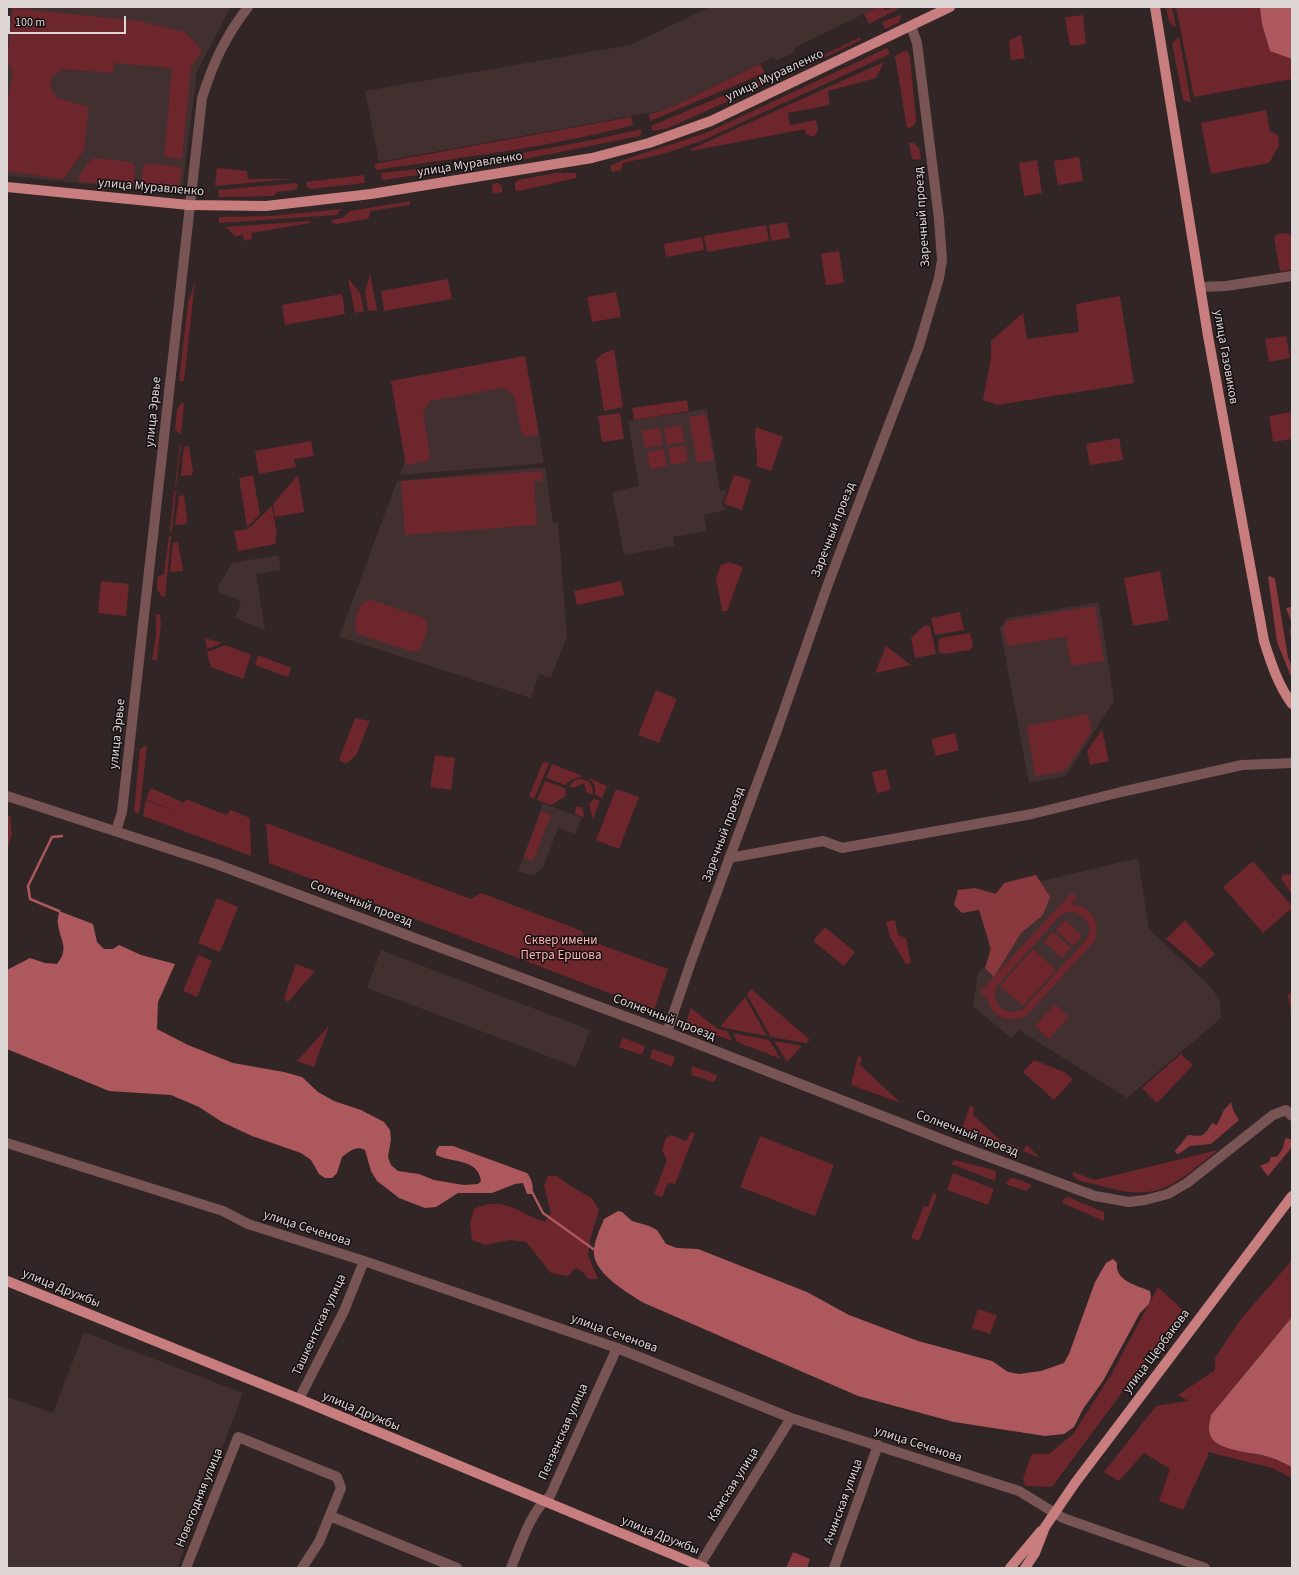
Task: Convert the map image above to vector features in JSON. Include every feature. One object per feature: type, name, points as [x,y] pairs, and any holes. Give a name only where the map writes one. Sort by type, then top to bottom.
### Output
[{"type":"main road","points":[[911,26],[950,7]]},
{"type":"main road","name":"улица Газовиков","points":[[1155,7],[1200,287],[1235,490],[1264,641],[1274,670],[1286,696],[1292,704]]},
{"type":"main road","name":"улица Муравленко","points":[[7,187],[189,205],[266,206],[507,173],[592,158],[649,143],[711,121],[911,26]]},
{"type":"main road","name":"улица Щербакова","points":[[1010,1568],[1045,1527],[1144,1391],[1292,1196]]},
{"type":"main road","name":"улица Дружбы","points":[[7,1281],[299,1399],[702,1567]]},
{"type":"main road","name":"улица Щербакова","points":[[1025,1568],[1035,1553],[1045,1527]]},
{"type":"street","name":"улица Эрвье","points":[[116,831],[122,812],[202,98],[218,51],[233,26],[248,7]]},
{"type":"street","name":"Заречный проезд","points":[[667,1032],[825,591],[920,346],[940,278],[942,260],[930,139],[917,43],[911,26]]},
{"type":"street","points":[[1200,287],[1226,286],[1292,276]]},
{"type":"street","points":[[729,858],[823,841],[842,848],[1032,814],[1121,792],[1242,765],[1292,763]]},
{"type":"street","name":"Солнечный проезд","points":[[7,796],[229,869],[667,1032],[961,1146],[1095,1196],[1129,1202],[1145,1200],[1168,1194],[1187,1183],[1273,1115],[1286,1110],[1292,1116]]},
{"type":"street","name":"улица Сеченова","points":[[7,1143],[223,1211],[248,1224],[617,1348],[791,1418],[1019,1491],[1063,1518],[1205,1568]]},
{"type":"street","name":"Ташкентская улица","points":[[299,1399],[344,1311],[364,1262]]},
{"type":"street","name":"Пензенская улица","points":[[512,1568],[536,1512],[543,1501],[550,1496],[617,1348]]},
{"type":"street","name":"Камская улица","points":[[702,1567],[791,1418]]},
{"type":"street","name":"Новогодняя улица","points":[[186,1568],[238,1437],[337,1477],[340,1488],[330,1516]]},
{"type":"street","name":"Ачинская улица","points":[[834,1568],[878,1445]]},
{"type":"street","points":[[302,1568],[319,1542],[330,1516],[457,1568]]},
{"type":"shaded area","points":[[11,7],[231,7],[197,71],[182,193],[7,176],[7,41]]},
{"type":"shaded area","points":[[710,7],[878,7],[794,48],[795,52],[776,61],[774,57],[665,110],[379,162],[365,91],[630,45]]},
{"type":"shaded area","points":[[1260,7],[1292,7],[1292,59],[1270,51],[1262,24]]},
{"type":"shaded area","points":[[525,356],[544,463],[400,475],[405,461],[391,381]]},
{"type":"shaded area","points":[[707,409],[720,491],[727,490],[722,504],[726,510],[704,515],[707,531],[673,537],[675,546],[624,555],[612,492],[639,486],[628,421]]},
{"type":"shaded area","points":[[545,467],[553,523],[558,523],[567,636],[551,678],[539,674],[531,698],[339,637],[397,481]]},
{"type":"shaded area","points":[[278,555],[281,570],[256,574],[265,630],[235,618],[241,601],[219,592],[218,586],[232,563]]},
{"type":"shaded area","points":[[1270,576],[1275,579],[1288,657],[1292,667],[1292,679],[1277,642],[1268,577]]},
{"type":"shaded area","points":[[1099,602],[1114,701],[1066,776],[1029,783],[1000,628],[1006,618]]},
{"type":"shaded area","points":[[1291,607],[1292,610],[1292,624],[1286,608]]},
{"type":"shaded area","points":[[1292,624],[1292,637],[1290,632]]},
{"type":"shaded area","points":[[543,803],[582,818],[575,834],[558,828],[543,868],[533,876],[518,871]]},
{"type":"shaded area","points":[[1138,858],[1149,929],[1209,985],[1220,1000],[1221,1018],[1127,1098],[1019,1030],[1011,1038],[973,1006],[978,973],[989,962],[988,894]]},
{"type":"shaded area","points":[[1036,875],[1050,897],[1043,915],[1021,933],[994,977],[985,968],[991,949],[979,910],[962,913],[954,905],[958,890],[975,888],[996,894],[1004,883]]},
{"type":"shaded area","points":[[59,911],[93,924],[97,942],[104,949],[113,949],[119,945],[141,955],[175,964],[158,1002],[157,1029],[188,1045],[233,1063],[284,1072],[302,1077],[318,1092],[334,1101],[361,1110],[384,1122],[390,1130],[391,1139],[388,1157],[391,1165],[398,1171],[419,1174],[434,1180],[464,1185],[478,1184],[481,1181],[475,1168],[463,1162],[436,1155],[436,1151],[439,1146],[453,1146],[527,1173],[532,1183],[532,1194],[527,1194],[523,1183],[515,1184],[492,1193],[458,1193],[436,1207],[425,1208],[399,1198],[377,1181],[371,1171],[365,1150],[359,1148],[342,1157],[337,1173],[332,1178],[325,1178],[319,1174],[311,1160],[301,1153],[252,1136],[222,1122],[199,1107],[171,1095],[109,1091],[7,1049],[7,970],[30,958],[45,963],[57,964],[64,949],[59,930]]},
{"type":"shaded area","points":[[381,950],[590,1030],[576,1067],[367,988]]},
{"type":"shaded area","points":[[1231,1102],[1233,1110],[1239,1120],[1211,1144],[1190,1146],[1177,1154],[1175,1151],[1188,1135],[1201,1136],[1207,1131],[1212,1123],[1217,1125],[1224,1110]]},
{"type":"shaded area","points":[[1287,1138],[1292,1140],[1292,1147],[1268,1176],[1260,1166],[1269,1162],[1271,1157],[1277,1157],[1283,1148],[1285,1139]]},
{"type":"shaded area","points":[[618,1211],[622,1212],[632,1221],[657,1230],[666,1244],[677,1248],[698,1249],[807,1292],[849,1315],[918,1341],[992,1361],[1008,1372],[1019,1374],[1041,1371],[1064,1363],[1069,1354],[1095,1282],[1106,1263],[1113,1259],[1117,1263],[1119,1274],[1123,1278],[1128,1282],[1150,1291],[1151,1297],[1149,1304],[1140,1313],[1103,1381],[1083,1409],[1074,1427],[1064,1434],[1045,1436],[954,1422],[858,1396],[644,1303],[622,1289],[606,1276],[600,1269],[594,1254],[596,1241],[604,1219]]},
{"type":"shaded area","points":[[1292,1317],[1292,1467],[1265,1456],[1222,1446],[1215,1442],[1211,1437],[1209,1429],[1211,1415]]},
{"type":"shaded area","points":[[84,1332],[243,1393],[177,1568],[7,1568],[7,1397],[53,1413]]},
{"type":"shaded area","points":[[793,1552],[810,1559],[807,1568],[786,1568]]},
{"type":"green space","points":[[878,7],[883,7],[885,10],[897,7],[898,9],[869,24],[864,14]]},
{"type":"green space","points":[[1166,7],[1172,7],[1176,27],[1169,21]]},
{"type":"green space","points":[[1176,7],[1292,7],[1292,79],[1194,97]]},
{"type":"green space","points":[[13,8],[139,21],[185,32],[202,51],[191,68],[182,159],[164,157],[172,68],[115,63],[113,73],[62,69],[52,77],[50,86],[57,98],[89,107],[84,150],[66,176],[62,179],[7,171],[7,106],[13,71],[7,62]]},
{"type":"green space","points":[[900,15],[901,17],[898,23],[885,29],[882,22]]},
{"type":"green space","points":[[1083,15],[1086,44],[1070,46],[1065,17]]},
{"type":"green space","points":[[1021,35],[1025,58],[1011,60],[1009,40]]},
{"type":"green space","points":[[860,37],[861,40],[803,68],[802,66]]},
{"type":"green space","points":[[1179,37],[1191,103],[1183,100],[1172,43]]},
{"type":"green space","points":[[887,48],[890,54],[706,139],[667,153],[623,163],[621,170],[612,172],[610,166],[623,160],[706,133]]},
{"type":"green space","points":[[907,50],[910,57],[916,120],[913,126],[907,128],[895,56]]},
{"type":"green space","points":[[884,62],[876,78],[828,91],[830,105],[788,113],[790,125],[816,120],[818,130],[815,136],[806,134],[805,129],[691,151],[691,149]]},
{"type":"green space","points":[[760,64],[765,73],[650,121],[649,114],[665,110]]},
{"type":"green space","points":[[772,75],[775,80],[668,128],[653,131],[651,126]]},
{"type":"green space","points":[[1266,110],[1270,131],[1278,135],[1279,146],[1269,163],[1211,174],[1201,123]]},
{"type":"green space","points":[[631,117],[633,125],[537,146],[376,170],[374,164]]},
{"type":"green space","points":[[642,129],[640,136],[490,166],[484,160],[587,141]]},
{"type":"green space","points":[[909,143],[914,143],[919,148],[921,158],[918,160],[912,159]]},
{"type":"green space","points":[[1079,157],[1083,181],[1058,185],[1054,161]]},
{"type":"green space","points":[[94,158],[131,162],[135,166],[134,183],[131,186],[80,182],[78,178],[88,163]]},
{"type":"green space","points":[[1037,160],[1042,193],[1024,196],[1019,163]]},
{"type":"green space","points":[[147,163],[179,167],[182,169],[179,190],[141,186],[143,166]]},
{"type":"green space","points":[[217,168],[247,171],[248,179],[292,179],[215,186]]},
{"type":"green space","points":[[426,168],[426,174],[382,180],[381,173]]},
{"type":"green space","points":[[556,173],[576,173],[576,178],[519,191],[515,190],[515,183],[518,180]]},
{"type":"green space","points":[[364,175],[365,183],[311,189],[307,187],[306,182]]},
{"type":"green space","points":[[919,177],[922,179],[923,184],[917,190],[915,178]]},
{"type":"green space","points":[[297,183],[298,187],[295,190],[277,192],[274,196],[219,197],[218,190]]},
{"type":"green space","points":[[498,183],[502,186],[502,192],[493,194],[492,184]]},
{"type":"green space","points":[[410,201],[410,205],[371,211],[368,219],[336,224],[332,222],[332,220],[342,218],[350,211]]},
{"type":"green space","points":[[342,209],[336,215],[219,223],[219,217],[269,216]]},
{"type":"green space","points":[[310,221],[310,223],[251,233],[252,239],[244,241],[243,235],[235,236],[226,227]]},
{"type":"green space","points":[[787,222],[790,238],[771,241],[769,225]]},
{"type":"green space","points":[[766,225],[769,241],[707,252],[704,236]]},
{"type":"green space","points":[[1288,233],[1292,238],[1292,270],[1280,271],[1274,238],[1277,234]]},
{"type":"green space","points":[[702,237],[704,250],[666,257],[664,244]]},
{"type":"green space","points":[[839,251],[844,283],[826,285],[821,254]]},
{"type":"green space","points":[[370,274],[377,310],[368,311],[365,292]]},
{"type":"green space","points":[[348,278],[360,293],[364,311],[355,313]]},
{"type":"green space","points":[[448,279],[452,299],[384,311],[381,291]]},
{"type":"green space","points":[[195,282],[184,381],[179,381],[188,303]]},
{"type":"green space","points":[[616,292],[621,317],[592,322],[587,297]]},
{"type":"green space","points":[[342,294],[345,314],[285,325],[282,305]]},
{"type":"green space","points":[[1120,296],[1134,383],[997,405],[983,400],[991,358],[991,341],[1023,313],[1027,339],[1079,332],[1076,304]]},
{"type":"green space","points":[[1286,336],[1290,358],[1269,362],[1265,339]]},
{"type":"green space","points":[[614,349],[623,407],[604,411],[596,360],[602,354]]},
{"type":"green space","points":[[525,356],[539,434],[525,437],[521,431],[514,395],[503,388],[430,401],[423,412],[430,456],[428,461],[406,465],[391,381]]},
{"type":"green space","points":[[687,400],[689,411],[634,420],[632,408]]},
{"type":"green space","points":[[181,403],[184,403],[181,434],[175,430],[177,410]]},
{"type":"green space","points":[[1292,412],[1292,439],[1273,442],[1269,416]]},
{"type":"green space","points":[[620,413],[624,439],[602,442],[598,416]]},
{"type":"green space","points":[[706,414],[714,460],[697,463],[689,417]]},
{"type":"green space","points":[[681,425],[684,442],[667,445],[664,428]]},
{"type":"green space","points":[[756,427],[783,437],[771,471],[756,466]]},
{"type":"green space","points":[[660,428],[663,445],[645,448],[642,431]]},
{"type":"green space","points":[[1119,438],[1123,460],[1090,465],[1086,444]]},
{"type":"green space","points":[[311,441],[314,456],[294,459],[296,467],[259,474],[255,451]]},
{"type":"green space","points":[[180,444],[181,444],[175,487]]},
{"type":"green space","points":[[685,445],[688,462],[671,465],[668,448]]},
{"type":"green space","points":[[189,446],[193,472],[192,475],[181,476],[184,447]]},
{"type":"green space","points":[[664,449],[667,466],[650,469],[647,452]]},
{"type":"green space","points":[[542,471],[543,481],[534,481],[537,525],[405,535],[401,481]]},
{"type":"green space","points":[[253,475],[260,514],[247,527],[239,478]]},
{"type":"green space","points":[[298,475],[304,512],[275,517],[273,504]]},
{"type":"green space","points":[[734,475],[751,480],[742,510],[724,504]]},
{"type":"green space","points":[[174,491],[176,491],[172,531],[170,532]]},
{"type":"green space","points":[[184,495],[187,521],[186,524],[175,525],[179,496]]},
{"type":"green space","points":[[272,506],[277,535],[275,536],[276,544],[238,551],[234,531],[248,529]]},
{"type":"green space","points":[[169,536],[171,536],[165,597],[161,596],[157,589],[158,577],[164,574]]},
{"type":"green space","points":[[178,542],[183,571],[170,572],[173,543]]},
{"type":"green space","points":[[729,562],[743,567],[727,611],[722,611],[716,578],[721,565]]},
{"type":"green space","points":[[1160,571],[1169,620],[1133,626],[1124,578]]},
{"type":"green space","points":[[101,581],[129,584],[126,616],[98,613]]},
{"type":"green space","points":[[621,581],[624,595],[577,605],[574,591]]},
{"type":"green space","points":[[372,600],[424,618],[427,629],[421,648],[413,652],[358,634],[356,631],[355,622],[358,612],[365,601]]},
{"type":"green space","points":[[1095,606],[1104,661],[1071,666],[1066,637],[1007,646],[1003,628],[1007,621]]},
{"type":"green space","points":[[960,612],[964,630],[935,635],[931,618]]},
{"type":"green space","points":[[156,614],[160,615],[161,623],[157,660],[152,660],[156,635]]},
{"type":"green space","points":[[930,625],[936,654],[915,658],[911,638],[924,626]]},
{"type":"green space","points":[[970,633],[973,646],[970,650],[945,654],[939,652],[938,642],[941,638]]},
{"type":"green space","points":[[205,638],[222,643],[207,649]]},
{"type":"green space","points":[[225,645],[251,655],[243,679],[211,667],[207,652]]},
{"type":"green space","points":[[886,646],[911,665],[875,673]]},
{"type":"green space","points":[[258,655],[291,668],[288,677],[255,665]]},
{"type":"green space","points":[[656,690],[677,699],[659,743],[638,735]]},
{"type":"green space","points":[[1088,714],[1092,731],[1066,770],[1035,777],[1027,726]]},
{"type":"green space","points":[[355,718],[370,721],[356,755],[346,764],[339,760]]},
{"type":"green space","points":[[1102,730],[1109,761],[1090,765],[1087,751]]},
{"type":"green space","points":[[955,733],[959,750],[936,756],[931,739]]},
{"type":"green space","points":[[147,745],[140,809],[138,814],[134,811],[140,749]]},
{"type":"green space","points":[[435,755],[455,758],[451,790],[430,787]]},
{"type":"green space","points":[[543,762],[549,763],[534,799],[529,796]]},
{"type":"green space","points":[[552,764],[583,776],[571,780],[565,785],[546,778]]},
{"type":"green space","points":[[886,769],[891,790],[877,793],[872,772]]},
{"type":"green space","points":[[589,778],[607,786],[602,798],[595,795],[595,786]]},
{"type":"green space","points":[[580,779],[589,782],[593,795],[587,793],[584,783],[573,788],[569,786],[575,780]]},
{"type":"green space","points":[[545,781],[565,788],[566,796],[551,805],[537,800]]},
{"type":"green space","points":[[151,788],[184,803],[186,799],[226,815],[231,810],[250,818],[251,856],[143,816],[146,800],[180,813],[146,799]]},
{"type":"green space","points":[[616,789],[639,797],[619,849],[596,840]]},
{"type":"green space","points":[[594,799],[600,801],[593,819],[589,804]]},
{"type":"green space","points":[[576,807],[582,807],[585,818],[575,814]]},
{"type":"green space","points":[[541,811],[551,815],[533,861],[524,857]]},
{"type":"green space","points":[[7,815],[10,816],[12,834],[7,850]]},
{"type":"green space","name":"Сквер имени Петра Ершова","points":[[266,823],[471,899],[481,893],[582,931],[585,939],[668,969],[654,1010],[269,863]]},
{"type":"green space","points":[[1253,861],[1292,906],[1292,908],[1263,933],[1223,887]]},
{"type":"green space","points":[[1292,874],[1292,894],[1281,879],[1283,875]]},
{"type":"green space","points":[[1072,892],[1077,897],[1071,904],[1078,905],[1090,912],[1096,923],[1097,929],[1094,942],[1027,1015],[1014,1019],[1002,1017],[996,1014],[992,1009],[987,996],[986,998],[980,992]],"holes":[[[1065,913],[1078,913],[1085,918],[1089,926],[1089,934],[1087,939],[1023,1009],[1011,1012],[1001,1008],[997,1004],[995,998],[997,986],[1058,918]]]},
{"type":"green space","points":[[217,898],[238,907],[220,952],[198,943]]},
{"type":"green space","points":[[895,920],[898,935],[906,938],[911,963],[906,964],[890,937],[886,922]]},
{"type":"green space","points":[[1065,920],[1082,936],[1073,946],[1056,930]]},
{"type":"green space","points":[[1185,920],[1215,954],[1200,968],[1166,939]]},
{"type":"green space","points":[[825,927],[855,952],[844,966],[813,941]]},
{"type":"green space","points":[[1053,932],[1071,948],[1062,958],[1044,942]]},
{"type":"green space","points":[[1033,949],[1056,970],[1023,1006],[1000,986]]},
{"type":"green space","points":[[198,955],[212,961],[197,997],[183,991]]},
{"type":"green space","points":[[296,964],[315,971],[288,1002],[284,998]]},
{"type":"green space","points":[[751,989],[810,1040],[806,1043],[771,1037],[747,995]]},
{"type":"green space","points":[[1292,991],[1292,1018],[1288,995]]},
{"type":"green space","points":[[745,997],[767,1036],[720,1027]]},
{"type":"green space","points":[[1055,1004],[1069,1017],[1049,1039],[1035,1026]]},
{"type":"green space","points":[[691,1008],[718,1029],[727,1031],[732,1041],[686,1023]]},
{"type":"green space","points":[[329,1026],[314,1067],[297,1061]]},
{"type":"green space","points":[[733,1033],[769,1040],[781,1059],[737,1042]]},
{"type":"green space","points":[[623,1038],[645,1046],[642,1055],[619,1047]]},
{"type":"green space","points":[[774,1041],[802,1046],[787,1062]]},
{"type":"green space","points":[[653,1049],[675,1057],[672,1067],[650,1058]]},
{"type":"green space","points":[[1181,1054],[1193,1065],[1157,1103],[1142,1088]]},
{"type":"green space","points":[[858,1055],[862,1058],[860,1065],[901,1103],[851,1085]]},
{"type":"green space","points":[[1034,1060],[1064,1072],[1073,1079],[1054,1100],[1023,1072]]},
{"type":"green space","points":[[692,1066],[717,1075],[715,1081],[713,1082],[692,1075]]},
{"type":"green space","points":[[970,1106],[974,1108],[973,1115],[1002,1142],[1020,1148],[1019,1150],[962,1128]]},
{"type":"green space","points":[[691,1132],[695,1133],[675,1184],[668,1183],[662,1197],[654,1194],[667,1160],[662,1150],[666,1138],[671,1135],[686,1141]]},
{"type":"green space","points":[[760,1136],[834,1165],[815,1216],[740,1187]]},
{"type":"green space","points":[[1027,1145],[1040,1158],[1023,1151]]},
{"type":"green space","points":[[1218,1150],[1176,1182],[1150,1192],[1118,1190],[1080,1181],[1073,1175],[1073,1172],[1095,1180]]},
{"type":"green space","points":[[954,1160],[994,1170],[996,1173],[995,1181],[951,1164]]},
{"type":"green space","points":[[953,1173],[994,1189],[988,1205],[947,1190]]},
{"type":"green space","points":[[548,1176],[557,1176],[572,1187],[592,1198],[599,1210],[591,1236],[588,1255],[598,1279],[589,1279],[582,1271],[575,1268],[568,1276],[551,1273],[526,1242],[510,1240],[485,1245],[472,1240],[470,1223],[474,1209],[485,1205],[494,1204],[510,1207],[545,1222],[551,1213],[544,1186]]},
{"type":"green space","points":[[1010,1178],[1014,1178],[1032,1185],[1026,1191],[1006,1184]]},
{"type":"green space","points":[[933,1193],[937,1195],[919,1241],[911,1238],[924,1206],[928,1207]]},
{"type":"green space","points":[[1068,1197],[1104,1212],[1104,1221],[1062,1203],[1064,1199]]},
{"type":"green space","points":[[1292,1260],[1292,1317],[1211,1415],[1253,1454],[1271,1457],[1292,1467],[1292,1478],[1272,1468],[1208,1452],[1208,1456],[1183,1510],[1159,1501],[1170,1469],[1144,1453],[1119,1481],[1104,1472],[1156,1406],[1188,1401],[1178,1395],[1215,1370],[1215,1358],[1241,1319]]},
{"type":"green space","points":[[1158,1287],[1183,1310],[1052,1487],[1025,1486],[1023,1478],[1032,1454],[1049,1454],[1073,1434],[1112,1373]]},
{"type":"green space","points":[[978,1309],[997,1315],[990,1334],[972,1328]]},
{"type":"waterway","points":[[59,911],[30,899],[28,886],[52,837],[62,836]]},
{"type":"waterway","points":[[531,1190],[543,1213],[596,1251]]}]
